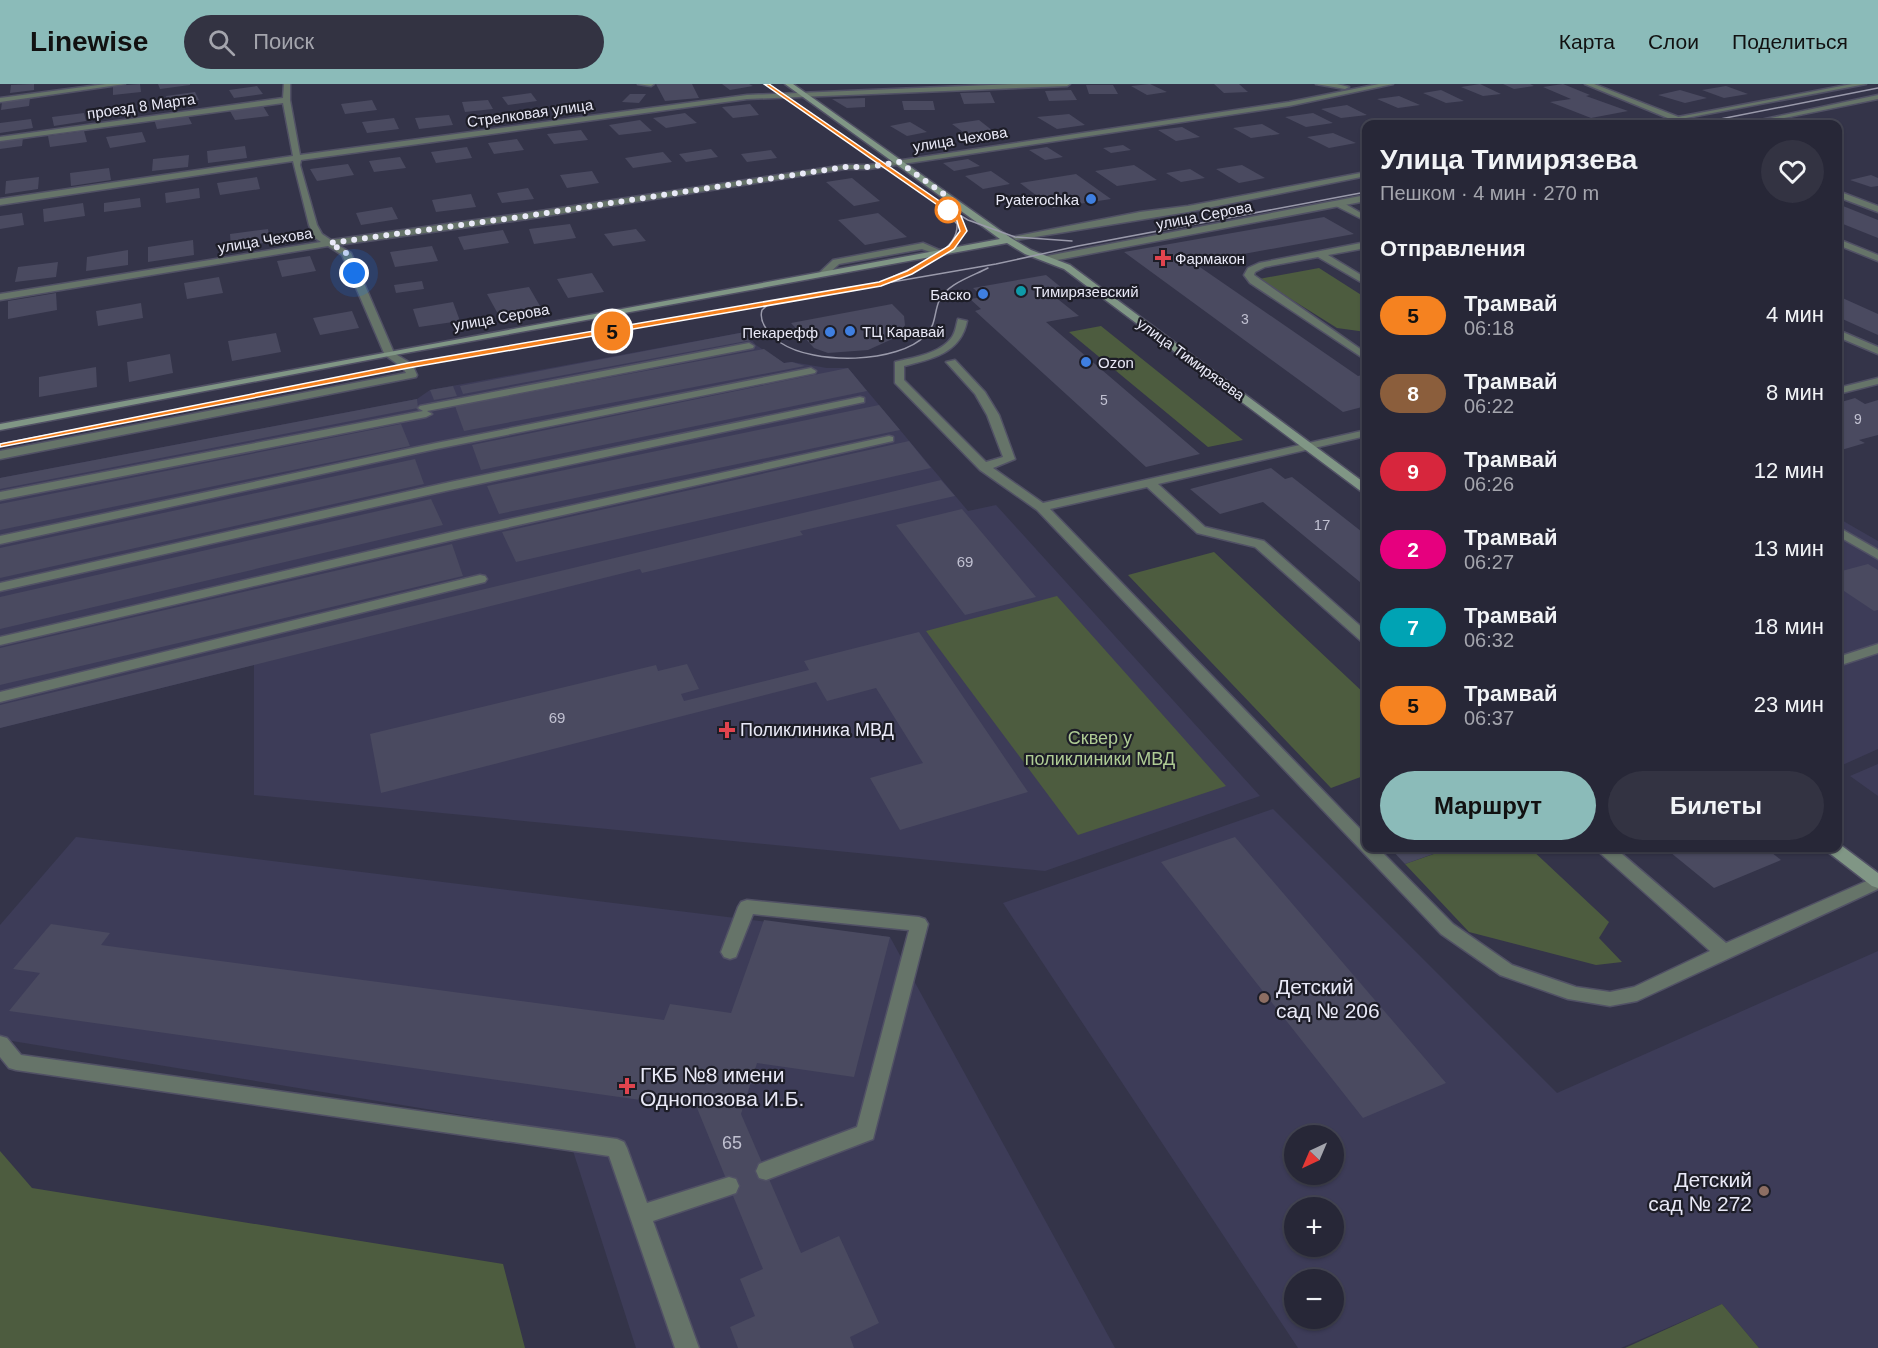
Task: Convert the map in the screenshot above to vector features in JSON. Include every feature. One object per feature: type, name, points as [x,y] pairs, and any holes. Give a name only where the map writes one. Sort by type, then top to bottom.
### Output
[{"type":"street","points":[[0,100],[122,84]]},
{"type":"street","points":[[0,455],[412,375],[408,366],[389,353],[346,253],[318,236],[313,225],[296,165],[297,158],[286,100],[287,84]]},
{"type":"street","points":[[641,84],[651,84]]},
{"type":"street","name":"улица Тимирязева","points":[[788,84],[1028,252],[1067,267],[1362,486]]},
{"type":"street","name":"Стрелковая улица","points":[[0,202],[297,158],[747,97],[801,93],[1067,84]]},
{"type":"street","points":[[1319,84],[1360,88]]},
{"type":"street","name":"улица Чехова","points":[[0,297],[330,243],[527,216],[845,167],[869,167],[1289,104],[1389,84]]},
{"type":"street","points":[[1588,84],[1674,120]]},
{"type":"street","points":[[1689,120],[1863,84]]},
{"type":"street","points":[[1766,120],[1878,97]]},
{"type":"street","name":"проезд 8 Марта","points":[[0,139],[286,100]]},
{"type":"street","points":[[1012,239],[1140,215],[1188,209],[1362,175]]},
{"type":"street","points":[[1842,196],[1878,209]]},
{"type":"street","name":"улица Серова","points":[[1047,259],[1362,199]]},
{"type":"street","points":[[1339,204],[1362,217]]},
{"type":"street","points":[[1012,239],[1046,224],[1128,209]]},
{"type":"street","name":"улица Серова","points":[[0,427],[1012,239]]},
{"type":"street","points":[[1842,244],[1878,258]]},
{"type":"street","points":[[1362,246],[1262,265],[1251,270],[1249,275],[1253,281],[1362,354]]},
{"type":"street","points":[[1320,254],[1362,280]]},
{"type":"street","points":[[962,321],[958,338],[947,348],[929,357],[899,364],[899,381],[984,467],[1041,507],[1362,841]]},
{"type":"street","points":[[1842,335],[1878,351]]},
{"type":"street","points":[[0,496],[749,346]]},
{"type":"street","points":[[951,362],[980,392],[993,415],[1009,459],[984,467]]},
{"type":"street","points":[[0,540],[436,446],[811,371]]},
{"type":"street","points":[[1842,390],[1878,381]]},
{"type":"street","points":[[0,587],[450,486],[860,400]]},
{"type":"street","points":[[1041,507],[1362,434]]},
{"type":"street","points":[[0,641],[465,533],[889,439]]},
{"type":"street","points":[[1149,482],[1202,530],[1259,544],[1362,634]]},
{"type":"street","points":[[1842,533],[1878,555]]},
{"type":"street","points":[[0,697],[480,579]]},
{"type":"street","points":[[1842,661],[1878,648]]},
{"type":"street","points":[[1373,852],[1447,929],[1506,970],[1575,994],[1610,999],[1637,994],[1878,882],[1838,852]]},
{"type":"street","points":[[1610,852],[1724,952]]},
{"type":"street","points":[[730,952],[747,907],[919,924],[866,1133],[766,1171]]},
{"type":"street","points":[[0,1044],[16,1062],[617,1148],[687,1348]]},
{"type":"street","points":[[641,1215],[729,1186]]},
{"type":"shaded area","points":[[745,332],[756,345],[784,363],[848,368],[968,511],[996,505],[1260,796],[1045,871],[254,795],[254,665],[0,728],[0,478],[417,399],[430,390]]},
{"type":"shaded area","points":[[1842,520],[1878,541],[1878,749],[1842,765]]},
{"type":"shaded area","points":[[1878,764],[1878,796],[1850,776]]},
{"type":"shaded area","name":"Детский сад № 206","points":[[1273,809],[1557,1093],[1878,951],[1878,1348],[1759,1348],[1722,1304],[1621,1348],[1298,1348],[1285,1329],[1344,1329],[1344,1269],[1284,1269],[1284,1327],[1003,903]]},
{"type":"shaded area","name":"ГКБ №8 имени Однопозова И.Б.","points":[[76,837],[890,937],[1115,1348],[636,1348],[567,1132],[0,1039],[0,925]]},
{"type":"green space","points":[[1319,268],[1362,295],[1362,331],[1337,328],[1259,279]]},
{"type":"green space","points":[[1101,326],[1243,440],[1208,447],[1069,332]]},
{"type":"green space","points":[[1214,552],[1362,691],[1362,776],[1331,788],[1128,575]]},
{"type":"green space","name":"Сквер у поликлиники МВД","points":[[1057,596],[1226,786],[1078,835],[926,631]]},
{"type":"green space","points":[[1440,852],[1534,852],[1609,922],[1599,938],[1622,962],[1596,965],[1469,932],[1405,864]]},
{"type":"green space","points":[[0,1151],[32,1188],[503,1264],[525,1348],[0,1348]]},
{"type":"green space","points":[[1722,1304],[1759,1348],[1625,1348]]},
{"type":"building","points":[[34,84],[34,90],[10,93],[11,85]]},
{"type":"building","points":[[140,84],[141,92],[113,95],[113,86]]},
{"type":"building","points":[[158,84],[190,84],[190,85],[160,89]]},
{"type":"building","points":[[656,84],[692,84],[699,98],[665,101]]},
{"type":"building","points":[[722,84],[749,84],[753,86],[730,90]]},
{"type":"building","points":[[1150,84],[1167,92],[1147,95],[1131,86]]},
{"type":"building","points":[[1214,84],[1239,84],[1248,92],[1224,93]]},
{"type":"building","points":[[1480,84],[1501,94],[1483,96],[1461,87]]},
{"type":"building","points":[[1503,84],[1530,84],[1534,86],[1514,89]]},
{"type":"building","points":[[1563,84],[1590,95],[1586,96],[1628,111],[1591,118],[1550,102],[1571,99],[1543,87]]},
{"type":"building","points":[[1086,85],[1113,85],[1118,94],[1089,94]]},
{"type":"building","points":[[257,86],[263,94],[234,98],[229,90]]},
{"type":"building","points":[[1726,86],[1748,94],[1724,98],[1702,90]]},
{"type":"building","points":[[1071,90],[1077,100],[1049,101],[1045,91]]},
{"type":"building","points":[[1441,90],[1464,101],[1446,103],[1423,93]]},
{"type":"building","points":[[1680,90],[1707,98],[1685,103],[1658,95]]},
{"type":"building","points":[[195,92],[199,100],[168,104],[166,96]]},
{"type":"building","points":[[990,92],[995,103],[964,104],[960,93]]},
{"type":"building","points":[[531,93],[537,101],[508,105],[502,97]]},
{"type":"building","points":[[630,94],[646,94],[639,103],[622,102]]},
{"type":"building","points":[[1399,96],[1420,105],[1398,108],[1377,99]]},
{"type":"building","points":[[30,98],[29,106],[1,110],[2,102]]},
{"type":"building","points":[[865,98],[865,107],[847,108],[832,99]]},
{"type":"building","points":[[372,100],[377,110],[345,114],[341,104]]},
{"type":"building","points":[[488,100],[493,109],[465,112],[462,102]]},
{"type":"building","points":[[902,101],[933,101],[935,110],[904,110]]},
{"type":"building","points":[[750,104],[759,115],[733,118],[722,107]]},
{"type":"building","points":[[1347,105],[1367,115],[1341,118],[1321,109]]},
{"type":"building","points":[[263,106],[269,116],[235,120],[230,111]]},
{"type":"building","points":[[132,108],[132,115],[105,118],[105,111]]},
{"type":"building","points":[[84,113],[86,121],[54,126],[52,117]]},
{"type":"building","points":[[685,113],[697,123],[666,128],[653,118]]},
{"type":"building","points":[[1313,113],[1333,123],[1306,127],[1285,117]]},
{"type":"building","points":[[187,114],[192,124],[157,129],[154,119]]},
{"type":"building","points":[[1069,114],[1085,125],[1057,129],[1037,117]]},
{"type":"building","points":[[449,115],[453,125],[419,129],[415,118]]},
{"type":"building","points":[[394,118],[399,129],[367,133],[362,122]]},
{"type":"building","points":[[31,119],[33,128],[0,133],[0,123]]},
{"type":"building","points":[[640,120],[652,131],[619,135],[609,125]]},
{"type":"building","points":[[979,120],[993,131],[967,135],[952,124]]},
{"type":"building","points":[[910,122],[927,132],[907,136],[890,126]]},
{"type":"building","points":[[1262,124],[1280,134],[1251,138],[1233,128]]},
{"type":"building","points":[[1182,127],[1200,137],[1176,141],[1158,130]]},
{"type":"building","points":[[581,130],[588,140],[554,144],[547,134]]},
{"type":"building","points":[[84,131],[87,142],[50,147],[48,136]]},
{"type":"building","points":[[142,132],[146,142],[110,148],[106,137]]},
{"type":"building","points":[[1333,133],[1356,143],[1329,148],[1307,137]]},
{"type":"building","points":[[23,138],[22,146],[0,149],[0,141]]},
{"type":"building","points":[[517,139],[524,150],[494,154],[488,143]]},
{"type":"building","points":[[1123,145],[1131,150],[1111,153],[1103,148]]},
{"type":"building","points":[[245,146],[247,158],[208,163],[207,151]]},
{"type":"building","points":[[467,147],[472,158],[436,163],[431,152]]},
{"type":"building","points":[[1047,147],[1063,157],[1045,160],[1029,150]]},
{"type":"building","points":[[711,149],[718,157],[686,162],[679,154]]},
{"type":"building","points":[[771,150],[777,158],[747,162],[741,154]]},
{"type":"building","points":[[663,152],[672,162],[633,168],[625,158]]},
{"type":"building","points":[[189,155],[188,167],[152,171],[153,159]]},
{"type":"building","points":[[400,157],[406,168],[374,172],[369,161]]},
{"type":"building","points":[[968,159],[980,166],[954,171],[943,163]]},
{"type":"building","points":[[348,164],[354,175],[317,181],[310,169]]},
{"type":"building","points":[[1134,165],[1157,180],[1117,186],[1095,171]]},
{"type":"building","points":[[1242,165],[1265,178],[1239,183],[1216,169]]},
{"type":"building","points":[[109,168],[111,180],[71,186],[70,173]]},
{"type":"building","points":[[1190,169],[1205,178],[1181,182],[1166,173]]},
{"type":"building","points":[[592,171],[599,183],[567,188],[560,175]]},
{"type":"building","points":[[991,171],[1010,184],[983,189],[965,176]]},
{"type":"building","points":[[1076,174],[1111,199],[1053,208],[1020,183]]},
{"type":"building","points":[[1871,175],[1878,178],[1878,186],[1871,187],[1850,180]]},
{"type":"building","points":[[39,177],[38,189],[5,194],[6,181]]},
{"type":"building","points":[[257,177],[260,189],[220,195],[217,183]]},
{"type":"building","points":[[852,178],[880,201],[854,206],[826,182]]},
{"type":"building","points":[[199,188],[200,198],[166,203],[165,193]]},
{"type":"building","points":[[528,188],[534,199],[502,203],[497,193]]},
{"type":"building","points":[[471,194],[476,207],[436,212],[432,200]]},
{"type":"building","points":[[140,198],[141,207],[104,212],[104,203]]},
{"type":"building","points":[[83,203],[85,216],[44,222],[43,209]]},
{"type":"building","points":[[1842,206],[1878,220],[1878,238],[1842,224]]},
{"type":"building","points":[[392,207],[398,219],[361,225],[356,213]]},
{"type":"building","points":[[22,213],[24,225],[0,229],[0,216]]},
{"type":"building","points":[[878,213],[907,237],[865,245],[838,220]]},
{"type":"building","points":[[1324,217],[1354,234],[1194,263],[1358,376],[1362,375],[1362,407],[1343,412],[1124,252]]},
{"type":"building","points":[[570,224],[576,238],[534,244],[529,229]]},
{"type":"building","points":[[268,229],[270,242],[231,248],[230,234]]},
{"type":"building","points":[[636,229],[646,241],[613,246],[604,234]]},
{"type":"building","points":[[503,230],[509,243],[464,250],[458,237]]},
{"type":"building","points":[[193,240],[194,255],[148,262],[148,247]]},
{"type":"building","points":[[432,246],[438,261],[395,267],[390,252]]},
{"type":"building","points":[[128,250],[128,265],[86,271],[87,257]]},
{"type":"building","points":[[310,256],[316,271],[282,277],[277,261]]},
{"type":"building","points":[[58,262],[56,277],[15,282],[18,267]]},
{"type":"building","points":[[592,273],[604,292],[568,298],[557,279]]},
{"type":"building","points":[[1046,275],[1068,293],[1054,296],[1079,316],[1046,322],[1200,454],[1146,467],[975,311],[981,309],[970,299],[983,297],[973,288]]},
{"type":"building","points":[[219,277],[223,293],[187,299],[184,283]]},
{"type":"building","points":[[422,281],[424,289],[396,293],[394,285]]},
{"type":"building","points":[[529,287],[540,306],[498,314],[487,294]]},
{"type":"building","points":[[56,293],[57,310],[8,319],[8,301]]},
{"type":"building","points":[[1842,298],[1878,314],[1878,335],[1842,319]]},
{"type":"building","points":[[453,302],[460,321],[419,327],[413,309]]},
{"type":"building","points":[[141,303],[143,318],[98,326],[96,311]]},
{"type":"building","name":"ТЦ Каравай","points":[[892,304],[904,316],[905,325],[899,336],[868,350],[828,353],[814,348],[791,323]]},
{"type":"building","points":[[352,311],[359,328],[320,335],[313,318]]},
{"type":"building","points":[[745,332],[752,340],[463,394],[460,386]]},
{"type":"building","points":[[276,333],[281,352],[232,361],[228,341]]},
{"type":"building","points":[[764,349],[784,363],[792,362],[805,366],[464,431],[455,406]]},
{"type":"building","points":[[170,354],[173,373],[129,382],[127,362]]},
{"type":"building","points":[[96,367],[97,387],[39,397],[39,377]]},
{"type":"building","points":[[848,368],[867,391],[481,470],[472,445]]},
{"type":"building","points":[[453,386],[457,396],[434,400],[430,390]]},
{"type":"building","points":[[1855,398],[1865,404],[1878,400],[1878,435],[1859,440],[1865,443],[1842,450],[1842,402]]},
{"type":"building","points":[[417,399],[418,408],[0,489],[0,478]]},
{"type":"building","points":[[879,405],[900,430],[499,514],[487,486]]},
{"type":"building","points":[[401,424],[410,446],[0,530],[0,504]]},
{"type":"building","points":[[909,441],[931,468],[516,562],[502,532]]},
{"type":"building","points":[[415,459],[424,484],[0,578],[0,548]]},
{"type":"building","points":[[1271,468],[1285,479],[1292,477],[1362,532],[1362,584],[1263,502],[1220,514],[1190,489]]},
{"type":"building","points":[[941,480],[955,496],[800,531],[803,535],[642,573],[640,569],[0,728],[0,705]]},
{"type":"building","points":[[431,499],[443,525],[0,629],[0,597]]},
{"type":"building","points":[[962,509],[1036,597],[965,615],[896,525]]},
{"type":"building","points":[[452,544],[463,576],[0,685],[0,648]]},
{"type":"building","points":[[1868,564],[1878,570],[1878,610],[1874,611],[1842,590],[1842,571]]},
{"type":"building","points":[[919,632],[1028,792],[900,830],[870,778],[923,763],[876,688],[827,701],[816,682],[381,793],[370,734],[656,665],[658,671],[687,664],[699,689],[681,694],[684,701],[809,670],[804,661]]},
{"type":"building","points":[[1235,837],[1446,1083],[1363,1118],[1161,862]]},
{"type":"building","points":[[1394,852],[1439,852],[1405,864]]},
{"type":"building","points":[[1670,852],[1771,852],[1781,860],[1714,888]]},
{"type":"building","points":[[764,920],[890,937],[854,1077],[757,1063],[741,1114],[801,1253],[839,1236],[879,1323],[850,1337],[854,1348],[738,1348],[730,1327],[755,1316],[740,1279],[763,1269],[697,1108],[9,1011],[40,973],[13,969],[51,924],[110,933],[101,945],[664,1020],[670,1004],[731,1013]]},
{"type":"tram line","points":[[767,84],[926,195],[968,220],[1015,237],[1072,241]]},
{"type":"tram line","name":"5","points":[[0,444],[408,366],[881,284],[909,273],[943,255],[963,235],[963,226],[959,217],[767,84]]},
{"type":"tram line","points":[[1715,120],[1878,88]]},
{"type":"tram line","points":[[770,303],[996,264],[1078,246],[1362,193]]},
{"type":"tram line","points":[[894,276],[924,263],[951,243],[956,234],[957,224],[948,214]]},
{"type":"tram line","points":[[770,303],[762,310],[762,320],[770,333],[781,343],[796,350],[834,358],[877,356],[913,345],[926,335],[932,327],[942,295],[954,285],[988,268]]},
{"type":"tram line","points":[[0,444],[408,366],[770,303]]},
{"type":"place","name":"Pyaterochka","points":[[1091,199]]},
{"type":"place","name":"Фармакон","points":[[1163,258]]},
{"type":"place","name":"Тимирязевский","points":[[1021,291]]},
{"type":"place","name":"Баско","points":[[983,294]]},
{"type":"place","name":"ТЦ Каравай","points":[[850,331]]},
{"type":"place","name":"Пекарефф","points":[[830,332]]},
{"type":"place","name":"Ozon","points":[[1086,362]]},
{"type":"place","name":"Поликлиника МВД","points":[[727,730]]},
{"type":"place","name":"Детский сад № 206","points":[[1264,998]]},
{"type":"place","name":"ГКБ №8 имени Однопозова И.Б.","points":[[627,1086]]},
{"type":"place","name":"Детский сад № 272","points":[[1764,1191]]},
{"type":"route","points":[[354,273],[346,253],[330,243],[527,216],[845,167],[869,167],[899,162],[951,199],[948,210]]}]
